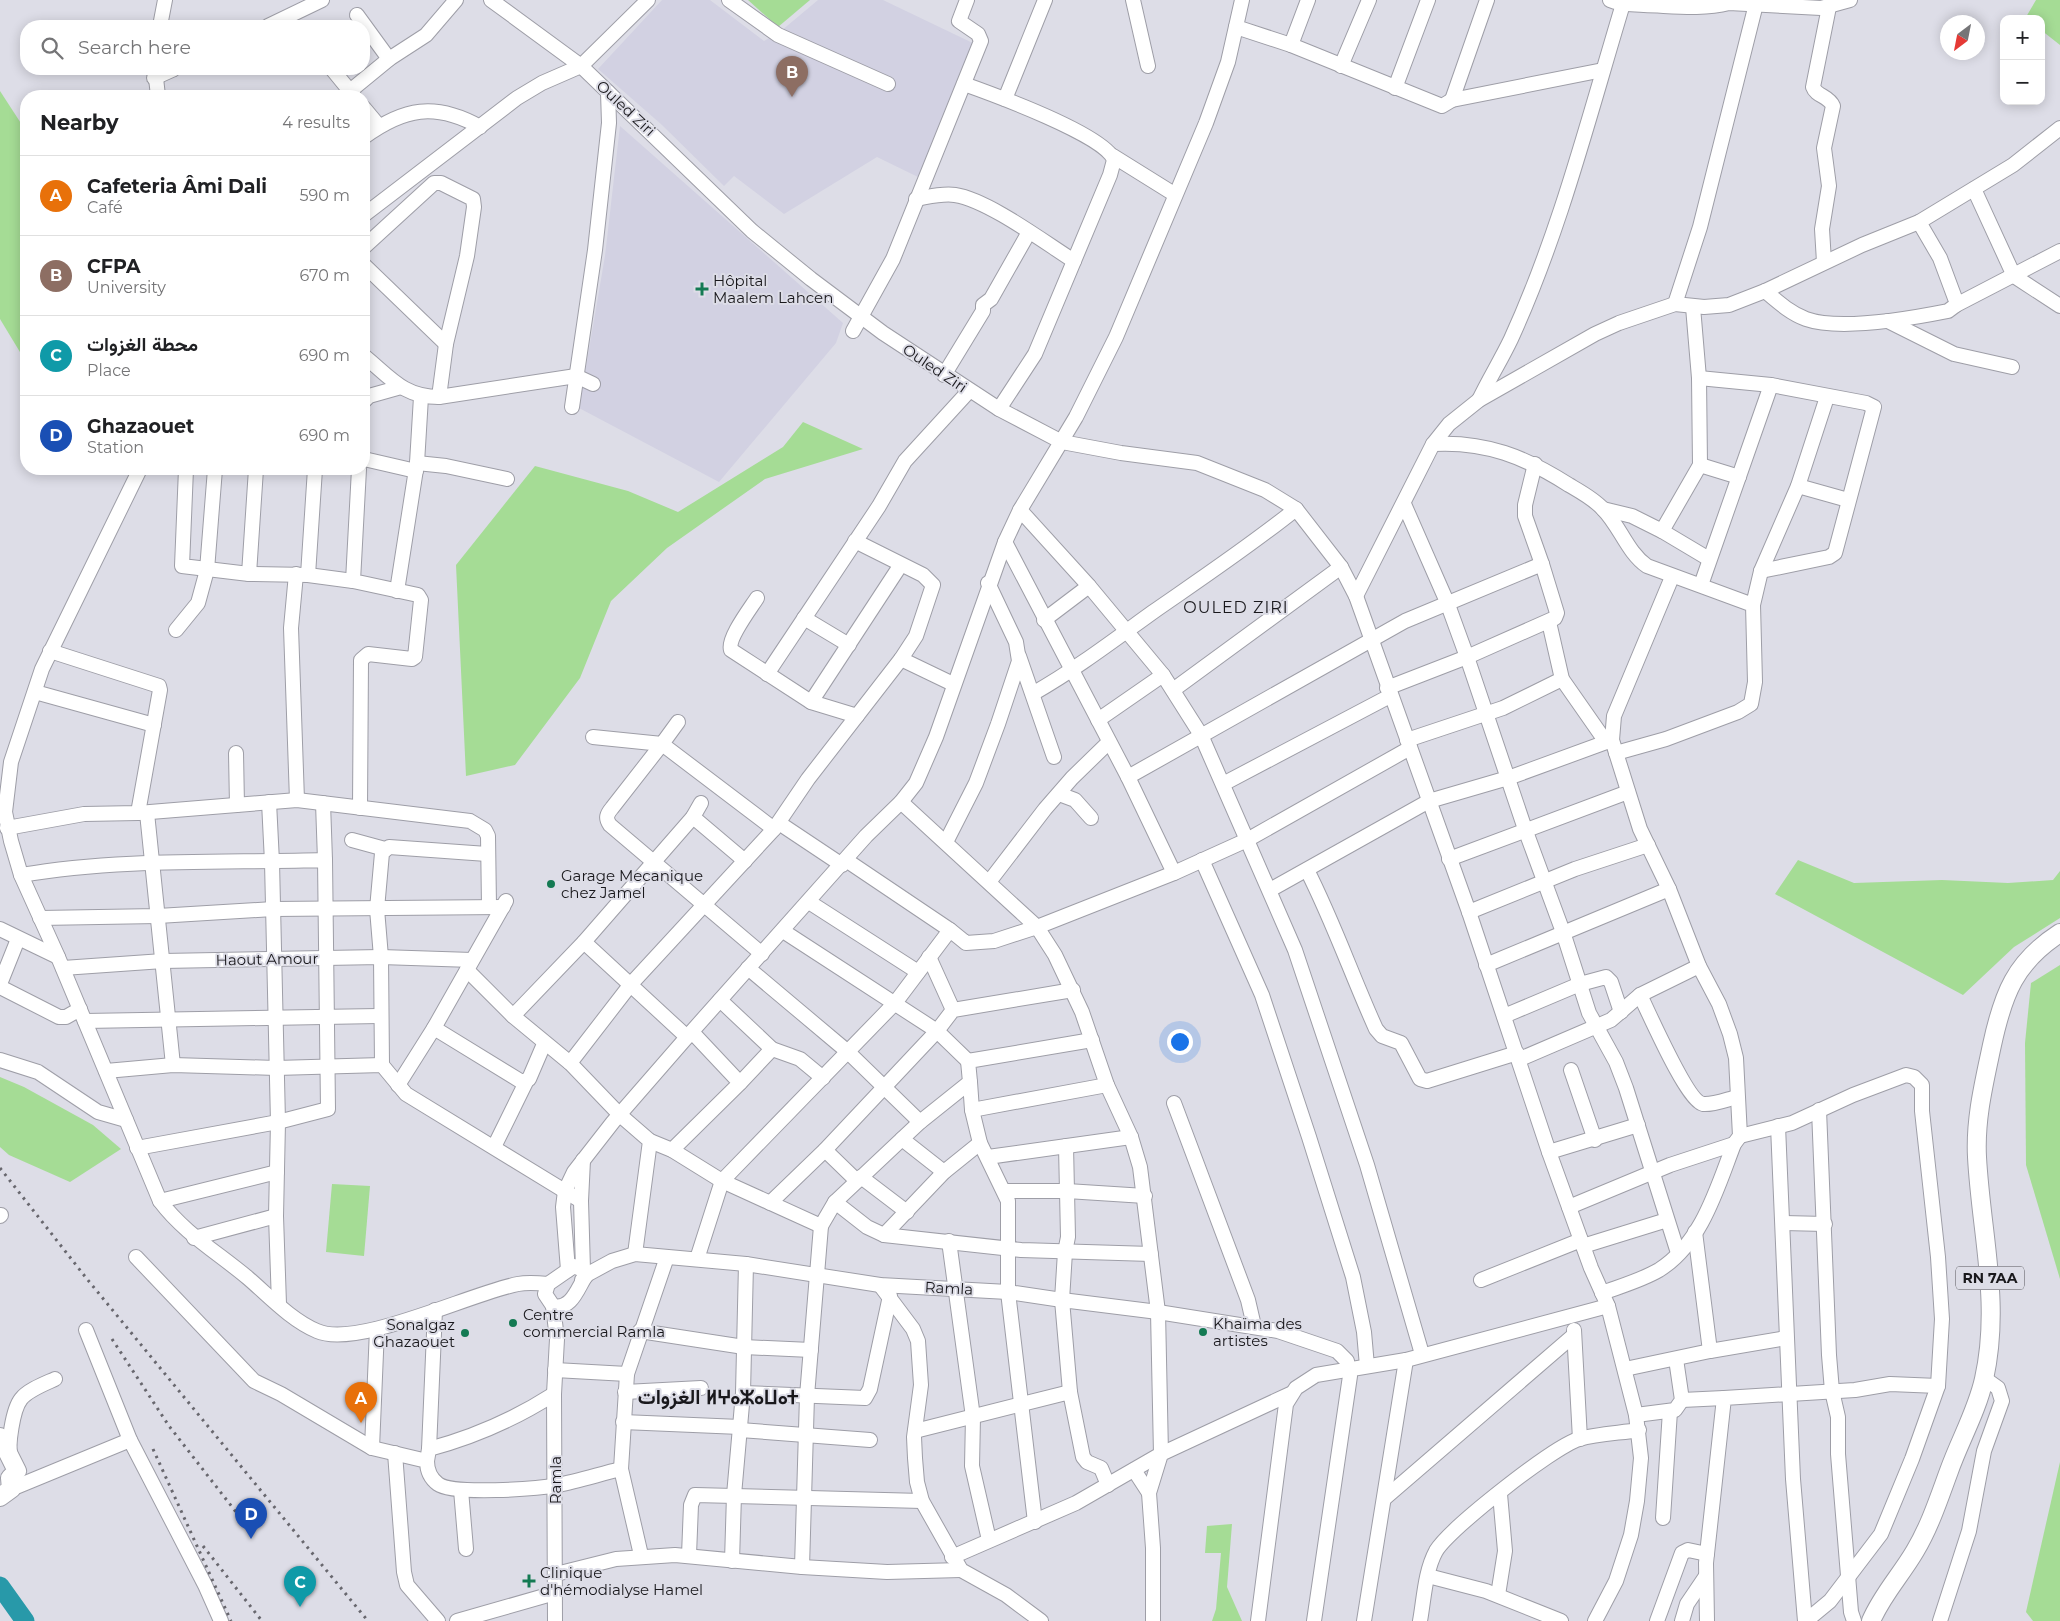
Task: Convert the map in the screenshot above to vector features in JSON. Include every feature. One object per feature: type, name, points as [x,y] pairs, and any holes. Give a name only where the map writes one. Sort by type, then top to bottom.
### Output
[{"type":"main road","name":"RN 7AA","points":[[1871,1621],[1891,1584],[1915,1551],[1932,1517],[1984,1378],[1991,1336],[1992,1304],[1979,1188],[1978,1114],[1997,1022],[2009,988],[2034,951],[2060,933]]},
{"type":"main road","points":[[0,1436],[17,1471],[10,1478],[6,1493]]},
{"type":"street","points":[[161,20],[166,0]]},
{"type":"street","points":[[280,20],[322,0]]},
{"type":"street","points":[[356,90],[389,59],[426,35],[456,0]]},
{"type":"street","name":"Ouled Ziri","points":[[491,0],[581,66],[752,231],[810,279],[944,375],[999,409],[1062,442],[1122,453],[1197,463],[1265,490],[1296,509],[1341,567],[1356,596],[1370,640],[1450,859],[1549,1152],[1605,1300],[1625,1369],[1639,1430],[1641,1458],[1637,1501],[1630,1535],[1616,1581],[1595,1621]]},
{"type":"street","points":[[370,210],[516,98],[542,83],[581,66],[648,0]]},
{"type":"street","points":[[729,0],[778,35],[888,84]]},
{"type":"street","points":[[853,331],[893,259],[981,41],[978,34],[960,21],[967,0]]},
{"type":"street","points":[[1005,99],[1045,0]]},
{"type":"street","points":[[1133,0],[1148,66]]},
{"type":"street","points":[[568,1270],[563,1207],[565,1190],[583,1160],[748,968],[866,836],[901,802],[922,771],[988,583],[1005,542],[1020,510],[1062,442],[1116,337],[1174,194],[1214,104],[1228,62],[1242,0]]},
{"type":"street","points":[[1291,45],[1308,0]]},
{"type":"street","points":[[1341,66],[1369,0]]},
{"type":"street","points":[[1395,88],[1428,0]]},
{"type":"street","points":[[1452,100],[1487,0]]},
{"type":"street","points":[[1479,400],[1511,339],[1583,140],[1603,70],[1617,2],[1720,6],[1729,3],[1757,2],[1829,7],[1850,0]]},
{"type":"street","points":[[1674,304],[1700,227],[1757,2]]},
{"type":"street","points":[[1824,262],[1822,229],[1829,174],[1824,148],[1833,106],[1830,101],[1816,93],[1813,86],[1829,7]]},
{"type":"street","points":[[357,15],[361,20]]},
{"type":"street","points":[[1236,27],[1291,45],[1437,105],[1445,105],[1452,100],[1603,70]]},
{"type":"street","points":[[370,33],[389,59]]},
{"type":"street","points":[[154,75],[157,90]]},
{"type":"street","points":[[337,75],[349,90]]},
{"type":"street","points":[[964,84],[1005,99],[1085,136],[1174,194]]},
{"type":"street","points":[[572,407],[595,250],[609,112],[608,92]]},
{"type":"street","points":[[370,133],[398,116],[419,110],[443,112],[465,119],[480,127]]},
{"type":"street","points":[[607,133],[630,112]]},
{"type":"street","points":[[370,115],[379,126]]},
{"type":"street","points":[[1356,596],[1433,444],[1457,416],[1479,400],[1619,323],[1674,304],[1693,307],[1729,305],[1919,222],[2013,165],[2060,128]]},
{"type":"street","points":[[999,409],[1035,354],[1110,175],[1114,164],[1113,156]]},
{"type":"street","points":[[370,242],[434,184],[441,183],[473,199],[474,207],[467,256],[446,344],[439,397]]},
{"type":"street","points":[[1974,189],[2014,276],[2060,306]]},
{"type":"street","points":[[916,199],[957,196],[975,202],[1029,232],[1074,261]]},
{"type":"street","points":[[1919,222],[1940,258],[1956,305]]},
{"type":"street","points":[[944,375],[983,311],[983,305],[991,299],[1029,232]]},
{"type":"street","points":[[1764,291],[1782,306],[1809,320],[1833,323],[1888,321],[1948,311],[1956,305],[2060,251]]},
{"type":"street","points":[[370,271],[446,344]]},
{"type":"street","points":[[1662,531],[1700,465],[1699,378],[1693,307]]},
{"type":"street","points":[[1888,321],[1954,354],[2012,367]]},
{"type":"street","points":[[370,361],[401,387],[422,397],[439,397],[576,376],[593,384]]},
{"type":"street","points":[[1699,378],[1771,385],[1866,403],[1874,407],[1834,553],[1828,557],[1761,571]]},
{"type":"street","points":[[1701,585],[1771,385]]},
{"type":"street","points":[[370,396],[401,387]]},
{"type":"street","points":[[767,674],[879,506],[905,461],[969,390]]},
{"type":"street","points":[[397,590],[417,467],[422,397]]},
{"type":"street","points":[[1270,890],[1429,801],[1611,745],[1666,739],[1738,712],[1751,704],[1755,682],[1752,604],[1761,571],[1798,486],[1827,397]]},
{"type":"street","points":[[1433,444],[1470,444],[1489,448],[1535,464],[1591,498],[1604,509],[1642,562],[1672,577],[1701,585],[1752,604]]},
{"type":"street","points":[[370,460],[417,467],[446,466],[507,479]]},
{"type":"street","points":[[1223,784],[1389,692],[1549,622],[1556,617],[1557,613],[1542,564],[1525,516],[1525,506],[1535,464]]},
{"type":"street","points":[[1700,465],[1739,477]]},
{"type":"street","points":[[137,475],[50,651],[34,692],[11,762],[5,812],[6,835],[21,875],[83,1015],[160,1201],[174,1220],[194,1238],[231,1264],[307,1326],[325,1334],[352,1334],[377,1329],[518,1284],[548,1284],[576,1265],[585,1275]]},
{"type":"street","points":[[186,475],[181,564],[184,567],[249,574],[302,575],[397,590],[420,597],[416,653],[412,659],[368,654],[361,660],[360,808]]},
{"type":"street","points":[[176,630],[198,603],[207,570],[215,475]]},
{"type":"street","points":[[249,574],[256,475]]},
{"type":"street","points":[[298,800],[292,628],[302,575],[314,475]]},
{"type":"street","points":[[353,582],[359,475]]},
{"type":"street","points":[[1798,486],[1848,500]]},
{"type":"street","points":[[1404,504],[1447,602],[1467,657],[1525,829],[1563,932],[1589,1013],[1616,1062],[1678,1252]]},
{"type":"street","points":[[1034,694],[1073,672],[1126,631],[1256,541],[1296,509]]},
{"type":"street","points":[[1604,509],[1632,516],[1662,531],[1709,559]]},
{"type":"street","points":[[1020,510],[1089,586],[1163,675],[1201,735],[1295,950],[1367,1165],[1422,1354]]},
{"type":"street","points":[[570,1063],[631,984],[705,906],[776,826],[808,779],[901,659],[916,636],[933,585],[923,575],[900,566],[855,541]]},
{"type":"street","points":[[1005,542],[1044,620],[1128,777],[1174,873]]},
{"type":"street","points":[[1128,777],[1405,621],[1542,564]]},
{"type":"street","points":[[810,702],[900,566]]},
{"type":"street","points":[[1174,690],[1341,567]]},
{"type":"street","points":[[1611,745],[1614,716],[1672,577]]},
{"type":"street","points":[[988,583],[1016,642],[1054,757]]},
{"type":"street","points":[[1044,620],[1089,586]]},
{"type":"street","points":[[757,598],[734,634],[730,647],[734,653],[810,702],[857,716]]},
{"type":"street","points":[[804,618],[848,645]]},
{"type":"street","points":[[952,1557],[1076,1503],[1161,1454],[1290,1394],[1306,1380],[1316,1375],[1351,1367],[1406,1360],[1422,1354],[1573,1315],[1605,1300],[1660,1269],[1678,1252],[1705,1217],[1737,1140],[1738,1097],[1736,1058],[1730,1034],[1719,1004],[1698,966],[1669,889],[1640,829],[1611,745],[1562,679],[1549,622]]},
{"type":"street","points":[[50,651],[156,684],[160,690],[143,813],[153,864],[173,1064]]},
{"type":"street","points":[[946,842],[976,783],[998,724],[1019,655]]},
{"type":"street","points":[[901,659],[953,684]]},
{"type":"street","points":[[1098,720],[1163,675]]},
{"type":"street","points":[[593,737],[662,744],[776,826],[844,862],[950,930],[959,938],[972,943],[994,941],[1037,927],[1174,873],[1247,840],[1408,744],[1486,715],[1562,679]]},
{"type":"street","points":[[34,692],[154,725]]},
{"type":"street","points":[[678,722],[607,816],[610,825],[762,954]]},
{"type":"street","points":[[989,882],[1058,794],[1109,742]]},
{"type":"street","points":[[236,753],[237,805]]},
{"type":"street","points":[[1450,859],[1525,829],[1628,792]]},
{"type":"street","points":[[1058,794],[1075,800],[1091,818]]},
{"type":"street","points":[[6,835],[84,814],[143,813],[298,800],[470,821],[486,830],[489,906]]},
{"type":"street","points":[[268,802],[272,862],[276,1018],[278,1122],[276,1216],[279,1304]]},
{"type":"street","points":[[901,802],[1037,927],[1055,955],[1073,990],[1107,1085],[1131,1137],[1140,1167],[1145,1196],[1158,1312],[1161,1454],[1149,1493],[1153,1548],[1153,1621]]},
{"type":"street","points":[[137,1148],[327,1111],[328,1017],[323,803]]},
{"type":"street","points":[[513,1016],[584,942],[693,817],[701,803]]},
{"type":"street","points":[[693,817],[745,861]]},
{"type":"street","points":[[352,840],[385,849],[389,847],[487,854]]},
{"type":"street","points":[[1468,912],[1544,881],[1648,845]]},
{"type":"street","points":[[385,849],[382,853],[377,909],[381,957],[380,1016],[382,1065],[406,1094],[581,1201]]},
{"type":"street","points":[[21,875],[84,867],[325,860]]},
{"type":"street","points":[[1202,860],[1262,996],[1309,1137],[1354,1276],[1364,1332],[1367,1366]]},
{"type":"street","points":[[1306,870],[1324,904],[1349,969],[1376,1029],[1382,1036],[1401,1043],[1420,1079],[1427,1081],[1470,1066],[1518,1056],[1611,1020],[1640,995],[1698,966]]},
{"type":"street","points":[[1486,965],[1669,889]]},
{"type":"street","points":[[809,902],[918,972]]},
{"type":"street","points":[[40,918],[158,916],[273,909],[489,906],[505,903],[434,1028],[398,1085]]},
{"type":"street","points":[[0,930],[60,962]]},
{"type":"street","points":[[697,1259],[722,1180],[895,1003],[950,930]]},
{"type":"street","points":[[783,931],[937,1031],[968,1061],[972,1110],[980,1143],[1005,1191],[1008,1208],[1008,1292],[1035,1522]]},
{"type":"street","points":[[18,939],[0,985],[59,1017],[83,1015],[168,1020],[380,1016]]},
{"type":"street","points":[[584,942],[690,1035],[740,1083]]},
{"type":"street","name":"Haout Amour","points":[[60,962],[381,957],[469,965]]},
{"type":"street","points":[[929,957],[953,1010]]},
{"type":"street","points":[[469,965],[513,1016],[544,1044],[570,1063],[620,1115],[650,1141],[672,1150],[722,1180],[821,1226]]},
{"type":"street","points":[[748,968],[848,1052],[920,1122]]},
{"type":"street","points":[[1504,1016],[1580,984],[1603,977],[1609,978],[1621,1012]]},
{"type":"street","points":[[770,1203],[826,1150],[937,1031],[953,1010],[1073,990]]},
{"type":"street","points":[[1640,995],[1674,1066],[1696,1100],[1707,1104],[1738,1097]]},
{"type":"street","points":[[720,1000],[772,1048],[800,1059],[823,1078]]},
{"type":"street","points":[[434,1028],[520,1081],[527,1080]]},
{"type":"street","points":[[968,1061],[1092,1040]]},
{"type":"street","points":[[494,1147],[544,1044]]},
{"type":"street","points":[[672,1150],[740,1083],[772,1048]]},
{"type":"street","points":[[0,1060],[38,1072],[98,1112],[126,1120]]},
{"type":"street","points":[[106,1071],[173,1064],[276,1068],[328,1065],[382,1065]]},
{"type":"street","points":[[1571,1070],[1595,1140]]},
{"type":"street","points":[[1569,1207],[1670,1165],[1737,1140],[1799,1120],[1853,1095],[1906,1075],[1914,1077],[1922,1085],[1922,1111],[1938,1257],[1942,1319],[1938,1386],[1912,1459],[1881,1534],[1850,1578],[1830,1601],[1805,1621]]},
{"type":"street","points":[[802,1567],[807,1396],[821,1226],[835,1202],[920,1122],[970,1082]]},
{"type":"street","points":[[972,1110],[1107,1085]]},
{"type":"street","points":[[1174,1103],[1248,1300],[1254,1326]]},
{"type":"street","points":[[1819,1110],[1832,1391],[1838,1417],[1838,1454],[1850,1578],[1851,1612],[1854,1621]]},
{"type":"street","points":[[1549,1152],[1595,1140],[1638,1125]]},
{"type":"street","points":[[1778,1126],[1784,1223],[1788,1393],[1799,1568],[1805,1621]]},
{"type":"street","points":[[988,1157],[1131,1137]]},
{"type":"street","points":[[902,1139],[944,1172]]},
{"type":"street","points":[[585,1275],[612,1261],[635,1254],[650,1141]]},
{"type":"street","points":[[884,1235],[944,1172],[980,1143]]},
{"type":"street","points":[[1066,1146],[1068,1237],[1065,1252],[1062,1300],[1070,1392],[1083,1457],[1087,1462],[1101,1468],[1108,1485]]},
{"type":"street","points":[[826,1150],[859,1179],[907,1212]]},
{"type":"street","points":[[557,1340],[569,1303],[585,1275],[581,1201],[583,1160]]},
{"type":"street","points":[[160,1201],[277,1172]]},
{"type":"street","points":[[1005,1191],[1145,1196]]},
{"type":"street","points":[[835,1202],[867,1227],[884,1235],[1007,1249],[1151,1254]]},
{"type":"street","points":[[194,1238],[276,1216]]},
{"type":"street","points":[[1482,1280],[1582,1243],[1667,1220]]},
{"type":"street","points":[[1784,1223],[1825,1224]]},
{"type":"street","points":[[1695,1232],[1710,1350]]},
{"type":"street","points":[[949,1241],[957,1288],[973,1417],[972,1466],[989,1540]]},
{"type":"street","name":"Ramla","points":[[635,1254],[746,1264],[816,1273],[880,1285],[1008,1292],[1254,1326],[1301,1338],[1337,1351],[1348,1360],[1351,1367]]},
{"type":"street","points":[[641,1556],[621,1469],[625,1392],[627,1374],[640,1331],[667,1256]]},
{"type":"street","points":[[136,1257],[201,1328],[254,1381],[281,1394],[372,1448],[395,1453],[428,1455],[525,1413],[554,1394]]},
{"type":"street","points":[[732,1561],[734,1495],[743,1393],[746,1264]]},
{"type":"street","points":[[548,1284],[545,1294],[553,1306],[557,1340]]},
{"type":"street","points":[[880,1285],[913,1329],[918,1341],[921,1385],[916,1431],[917,1482],[922,1501],[961,1570],[1006,1595],[1042,1621]]},
{"type":"street","points":[[743,1393],[857,1398],[867,1395],[890,1296]]},
{"type":"street","points":[[553,1306],[564,1306],[569,1303]]},
{"type":"street","points":[[434,1310],[428,1470],[437,1484],[448,1489],[461,1490],[555,1485],[621,1469]]},
{"type":"street","points":[[1573,1315],[1580,1439]]},
{"type":"street","points":[[372,1448],[377,1329]]},
{"type":"street","points":[[86,1330],[130,1440],[205,1585],[221,1621]]},
{"type":"street","points":[[640,1331],[744,1347],[811,1350]]},
{"type":"street","points":[[1385,1498],[1574,1335]]},
{"type":"street","points":[[1625,1369],[1710,1350],[1786,1338]]},
{"type":"street","name":"Ramla","points":[[555,1621],[554,1394],[557,1340]]},
{"type":"street","points":[[1636,1415],[1670,1411],[1678,1408],[1682,1400],[1676,1359]]},
{"type":"street","points":[[1364,1621],[1406,1360]]},
{"type":"street","points":[[1314,1621],[1351,1367]]},
{"type":"street","points":[[555,1370],[627,1374]]},
{"type":"street","points":[[1940,1621],[1969,1531],[1984,1451],[2002,1401],[1998,1388],[1984,1378]]},
{"type":"street","points":[[17,1471],[8,1448],[18,1404],[25,1395],[55,1379]]},
{"type":"street","points":[[1682,1400],[1832,1391],[1890,1384],[1938,1386]]},
{"type":"street","points":[[625,1392],[702,1388]]},
{"type":"street","points":[[916,1431],[1070,1392]]},
{"type":"street","points":[[1258,1621],[1286,1404],[1290,1394]]},
{"type":"street","points":[[1707,1621],[1707,1554],[1724,1398]]},
{"type":"street","points":[[1663,1518],[1670,1411]]},
{"type":"street","points":[[623,1422],[740,1429],[870,1440]]},
{"type":"street","points":[[1420,1621],[1432,1561],[1440,1545],[1470,1516],[1559,1448],[1580,1439],[1639,1430]]},
{"type":"street","points":[[6,1493],[130,1440]]},
{"type":"street","points":[[395,1453],[404,1572],[408,1585],[438,1621]]},
{"type":"street","points":[[1134,1470],[1149,1493]]},
{"type":"street","points":[[461,1490],[466,1549]]},
{"type":"street","points":[[688,1554],[693,1496],[700,1494],[803,1499],[922,1501]]},
{"type":"street","points":[[1498,1596],[1505,1551],[1500,1494]]},
{"type":"street","points":[[1657,1621],[1682,1553],[1688,1550],[1707,1554]]},
{"type":"street","points":[[556,1574],[616,1559],[688,1554],[732,1561],[887,1572],[961,1570]]},
{"type":"street","points":[[1428,1576],[1498,1596],[1561,1621]]},
{"type":"street","points":[[1682,1621],[1687,1604],[1706,1576]]},
{"type":"street","points":[[457,1621],[555,1593]]},
{"type":"shaded area","points":[[662,0],[710,0],[764,41],[781,31],[818,0],[883,0],[979,46],[918,177],[877,157],[784,214],[734,176],[724,186],[662,125],[598,69]]},
{"type":"shaded area","name":"Hôpital Maalem Lahcen","points":[[620,126],[843,323],[836,343],[719,482],[579,408],[605,256]]},
{"type":"green space","points":[[748,0],[810,0],[778,27]]},
{"type":"green space","points":[[2036,0],[2060,0],[2060,45],[2045,33],[2045,15],[2027,15]]},
{"type":"green space","points":[[0,91],[20,122],[20,352],[0,319]]},
{"type":"green space","points":[[803,422],[863,449],[765,479],[667,548],[611,601],[580,678],[515,765],[466,776],[456,565],[535,466],[628,491],[678,512],[783,447]]},
{"type":"green space","points":[[1798,860],[1854,883],[1942,880],[2008,883],[2053,880],[2060,871],[2060,918],[2014,947],[1963,995],[1775,894]]},
{"type":"green space","points":[[2060,965],[2060,1279],[2026,1165],[2025,1043],[2031,983]]},
{"type":"green space","points":[[0,1077],[24,1087],[93,1125],[121,1149],[70,1182],[9,1155],[0,1147]]},
{"type":"green space","points":[[332,1184],[370,1186],[364,1256],[326,1252]]},
{"type":"green space","points":[[2060,1462],[2060,1621],[2033,1621],[2026,1612]]},
{"type":"green space","points":[[1232,1524],[1227,1587],[1242,1621],[1212,1621],[1216,1609],[1221,1553],[1205,1553],[1207,1526]]},
{"type":"waterway","points":[[0,1586],[25,1621]]},
{"type":"railway","points":[[0,1168],[87,1279],[368,1621]]},
{"type":"railway","points":[[112,1339],[169,1426],[236,1512]]},
{"type":"railway","points":[[153,1449],[231,1621]]},
{"type":"railway","points":[[203,1546],[262,1621]]},
{"type":"place","name":"CFPA","points":[[792,97]]},
{"type":"place","name":"Hôpital Maalem Lahcen","points":[[702,289]]},
{"type":"place","name":"Garage Mecanique chez Jamel","points":[[551,884]]},
{"type":"place","name":"Centre commercial Ramla","points":[[513,1323]]},
{"type":"place","name":"Khaïma des artistes","points":[[1203,1332]]},
{"type":"place","name":"Sonalgaz Ghazaouet","points":[[465,1333]]},
{"type":"place","name":"Cafeteria Âmi Dali","points":[[361,1423]]},
{"type":"place","name":"Ghazaouet","points":[[251,1539]]},
{"type":"place","name":"Clinique d'hémodialyse Hamel","points":[[529,1581]]},
{"type":"place","name":"محطة الغزوات","points":[[300,1607]]},
{"type":"district","name":"OULED ZIRI","points":[[1236,607]]},
{"type":"district","name":"الغزوات ⵍⵖⴰⵣⴰⵡⴰⵜ","points":[[718,1397]]}]
